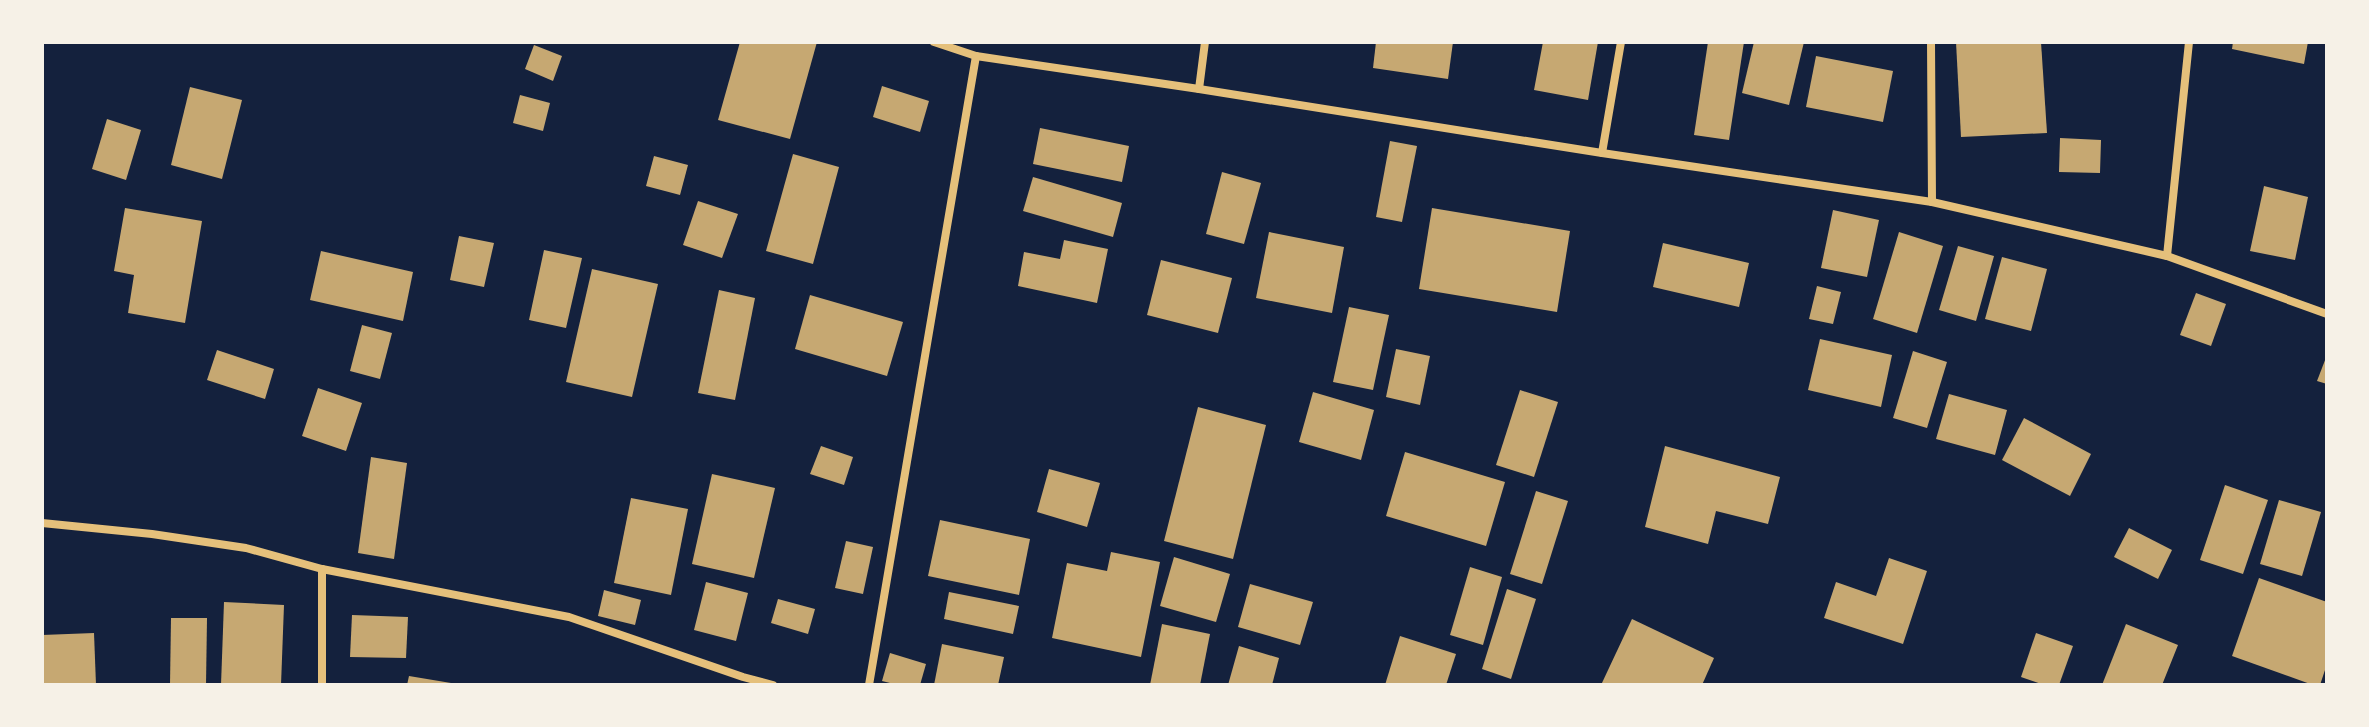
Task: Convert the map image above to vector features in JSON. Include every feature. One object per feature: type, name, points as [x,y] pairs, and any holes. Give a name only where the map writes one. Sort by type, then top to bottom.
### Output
[{"type":"street","points":[[934,42],[976,56],[1932,202],[2167,256],[2327,314]]},
{"type":"street","points":[[1199,89],[1205,42]]},
{"type":"street","points":[[1602,153],[1621,42]]},
{"type":"street","points":[[1931,42],[1932,202]]},
{"type":"street","points":[[2167,256],[2189,42]]},
{"type":"street","points":[[869,685],[976,56]]},
{"type":"street","points":[[42,523],[152,534],[246,548],[322,569],[569,617],[773,685]]},
{"type":"street","points":[[322,569],[322,685]]},
{"type":"building","points":[[740,42],[817,42],[790,139],[718,120]]},
{"type":"building","points":[[1376,42],[1453,42],[1448,79],[1373,68]]},
{"type":"building","points":[[1543,42],[1598,42],[1588,100],[1534,90]]},
{"type":"building","points":[[1708,42],[1744,42],[1729,140],[1694,135]]},
{"type":"building","points":[[1754,42],[1804,42],[1789,105],[1742,93]]},
{"type":"building","points":[[1956,42],[2041,42],[2047,133],[1961,137]]},
{"type":"building","points":[[2233,42],[2308,42],[2304,64],[2232,49]]},
{"type":"building","points":[[534,45],[562,56],[553,81],[525,69]]},
{"type":"building","points":[[1816,56],[1893,71],[1883,122],[1806,107]]},
{"type":"building","points":[[882,86],[929,101],[920,132],[873,117]]},
{"type":"building","points":[[190,87],[242,100],[222,179],[171,165]]},
{"type":"building","points":[[520,95],[550,103],[543,131],[513,123]]},
{"type":"building","points":[[107,119],[141,130],[126,180],[92,169]]},
{"type":"building","points":[[1040,128],[1129,146],[1122,182],[1033,164]]},
{"type":"building","points":[[2060,138],[2101,140],[2100,173],[2059,172]]},
{"type":"building","points":[[1390,141],[1417,146],[1402,222],[1376,217]]},
{"type":"building","points":[[793,154],[839,167],[813,264],[766,251]]},
{"type":"building","points":[[654,156],[688,165],[680,195],[646,186]]},
{"type":"building","points":[[1222,172],[1261,183],[1244,244],[1206,234]]},
{"type":"building","points":[[1033,177],[1122,203],[1113,237],[1023,211]]},
{"type":"building","points":[[2264,186],[2308,197],[2295,260],[2250,251]]},
{"type":"building","points":[[698,201],[738,214],[722,258],[683,245]]},
{"type":"building","points":[[125,208],[202,221],[185,323],[128,313],[134,275],[114,271]]},
{"type":"building","points":[[1432,208],[1570,231],[1557,312],[1419,289]]},
{"type":"building","points":[[1833,210],[1879,220],[1867,277],[1821,268]]},
{"type":"building","points":[[1269,232],[1344,247],[1332,313],[1256,298]]},
{"type":"building","points":[[1899,232],[1943,246],[1917,333],[1873,319]]},
{"type":"building","points":[[459,236],[494,243],[484,287],[450,280]]},
{"type":"building","points":[[1064,240],[1108,249],[1097,303],[1018,286],[1024,252],[1060,259]]},
{"type":"building","points":[[1663,243],[1749,263],[1739,307],[1653,287]]},
{"type":"building","points":[[1958,246],[1994,256],[1976,321],[1939,310]]},
{"type":"building","points":[[544,250],[582,258],[566,328],[529,320]]},
{"type":"building","points":[[321,251],[413,272],[403,321],[310,300]]},
{"type":"building","points":[[2002,257],[2047,269],[2031,331],[1985,319]]},
{"type":"building","points":[[1161,260],[1232,278],[1218,333],[1147,315]]},
{"type":"building","points":[[592,269],[658,284],[632,397],[566,382]]},
{"type":"building","points":[[1817,286],[1841,292],[1833,324],[1809,319]]},
{"type":"building","points":[[719,290],[755,298],[735,400],[698,393]]},
{"type":"building","points":[[2196,293],[2226,304],[2211,346],[2180,335]]},
{"type":"building","points":[[810,295],[903,322],[887,376],[795,349]]},
{"type":"building","points":[[1349,307],[1389,315],[1373,390],[1333,382]]},
{"type":"building","points":[[362,325],[392,333],[380,379],[350,371]]},
{"type":"building","points":[[1820,339],[1892,355],[1881,407],[1808,390]]},
{"type":"building","points":[[1396,349],[1430,356],[1420,405],[1386,397]]},
{"type":"building","points":[[217,350],[274,369],[265,399],[207,380]]},
{"type":"building","points":[[1913,351],[1947,362],[1927,428],[1893,418]]},
{"type":"building","points":[[2327,355],[2327,384],[2317,381]]},
{"type":"building","points":[[318,388],[362,403],[346,451],[302,436]]},
{"type":"building","points":[[1520,390],[1558,402],[1534,477],[1496,465]]},
{"type":"building","points":[[1313,392],[1374,410],[1361,460],[1299,442]]},
{"type":"building","points":[[1949,394],[2007,410],[1995,455],[1936,439]]},
{"type":"building","points":[[1198,407],[1266,425],[1233,559],[1164,541]]},
{"type":"building","points":[[2024,418],[2091,454],[2070,496],[2002,460]]},
{"type":"building","points":[[821,446],[853,457],[844,485],[810,474]]},
{"type":"building","points":[[1665,446],[1780,477],[1768,524],[1716,511],[1708,544],[1645,527]]},
{"type":"building","points":[[1405,452],[1505,482],[1486,546],[1386,516]]},
{"type":"building","points":[[371,457],[407,463],[394,559],[358,553]]},
{"type":"building","points":[[1049,469],[1100,483],[1087,527],[1037,512]]},
{"type":"building","points":[[712,474],[775,488],[754,578],[692,564]]},
{"type":"building","points":[[2225,485],[2268,500],[2243,574],[2200,560]]},
{"type":"building","points":[[1536,491],[1568,501],[1542,584],[1510,574]]},
{"type":"building","points":[[631,498],[688,509],[671,595],[614,583]]},
{"type":"building","points":[[2279,500],[2321,512],[2302,576],[2260,564]]},
{"type":"building","points":[[940,520],[1030,539],[1019,595],[928,576]]},
{"type":"building","points":[[2129,528],[2172,550],[2158,579],[2114,557]]},
{"type":"building","points":[[846,541],[873,547],[863,594],[835,588]]},
{"type":"building","points":[[1111,552],[1160,562],[1141,657],[1052,638],[1067,563],[1107,571]]},
{"type":"building","points":[[1174,557],[1230,574],[1216,622],[1160,606]]},
{"type":"building","points":[[1889,558],[1927,571],[1903,644],[1824,618],[1836,582],[1876,596]]},
{"type":"building","points":[[1470,567],[1502,577],[1483,645],[1450,635]]},
{"type":"building","points":[[2259,578],[2327,602],[2327,664],[2320,685],[2232,656]]},
{"type":"building","points":[[706,582],[748,593],[736,641],[694,630]]},
{"type":"building","points":[[1250,584],[1313,602],[1300,645],[1238,627]]},
{"type":"building","points":[[1507,589],[1536,599],[1511,679],[1482,669]]},
{"type":"building","points":[[604,590],[641,600],[635,625],[598,616]]},
{"type":"building","points":[[949,592],[1019,606],[1013,634],[944,619]]},
{"type":"building","points":[[778,599],[815,609],[808,634],[771,623]]},
{"type":"building","points":[[224,602],[284,605],[281,685],[221,685]]},
{"type":"building","points":[[352,615],[408,617],[406,658],[350,657]]},
{"type":"building","points":[[171,618],[207,618],[206,685],[170,685]]},
{"type":"building","points":[[1632,619],[1714,658],[1702,685],[1601,685]]},
{"type":"building","points":[[1162,624],[1210,634],[1200,685],[1150,685]]},
{"type":"building","points":[[2126,624],[2178,645],[2162,685],[2102,685]]},
{"type":"building","points":[[94,633],[96,685],[42,685],[42,635]]},
{"type":"building","points":[[2036,633],[2073,646],[2059,685],[2044,685],[2021,677]]},
{"type":"building","points":[[1400,636],[1456,654],[1446,685],[1385,685]]},
{"type":"building","points":[[942,644],[1004,657],[998,685],[934,685]]},
{"type":"building","points":[[1239,646],[1279,658],[1272,685],[1228,685]]},
{"type":"building","points":[[890,653],[926,664],[920,685],[882,681]]},
{"type":"building","points":[[409,676],[451,683],[451,685],[407,685]]}]
